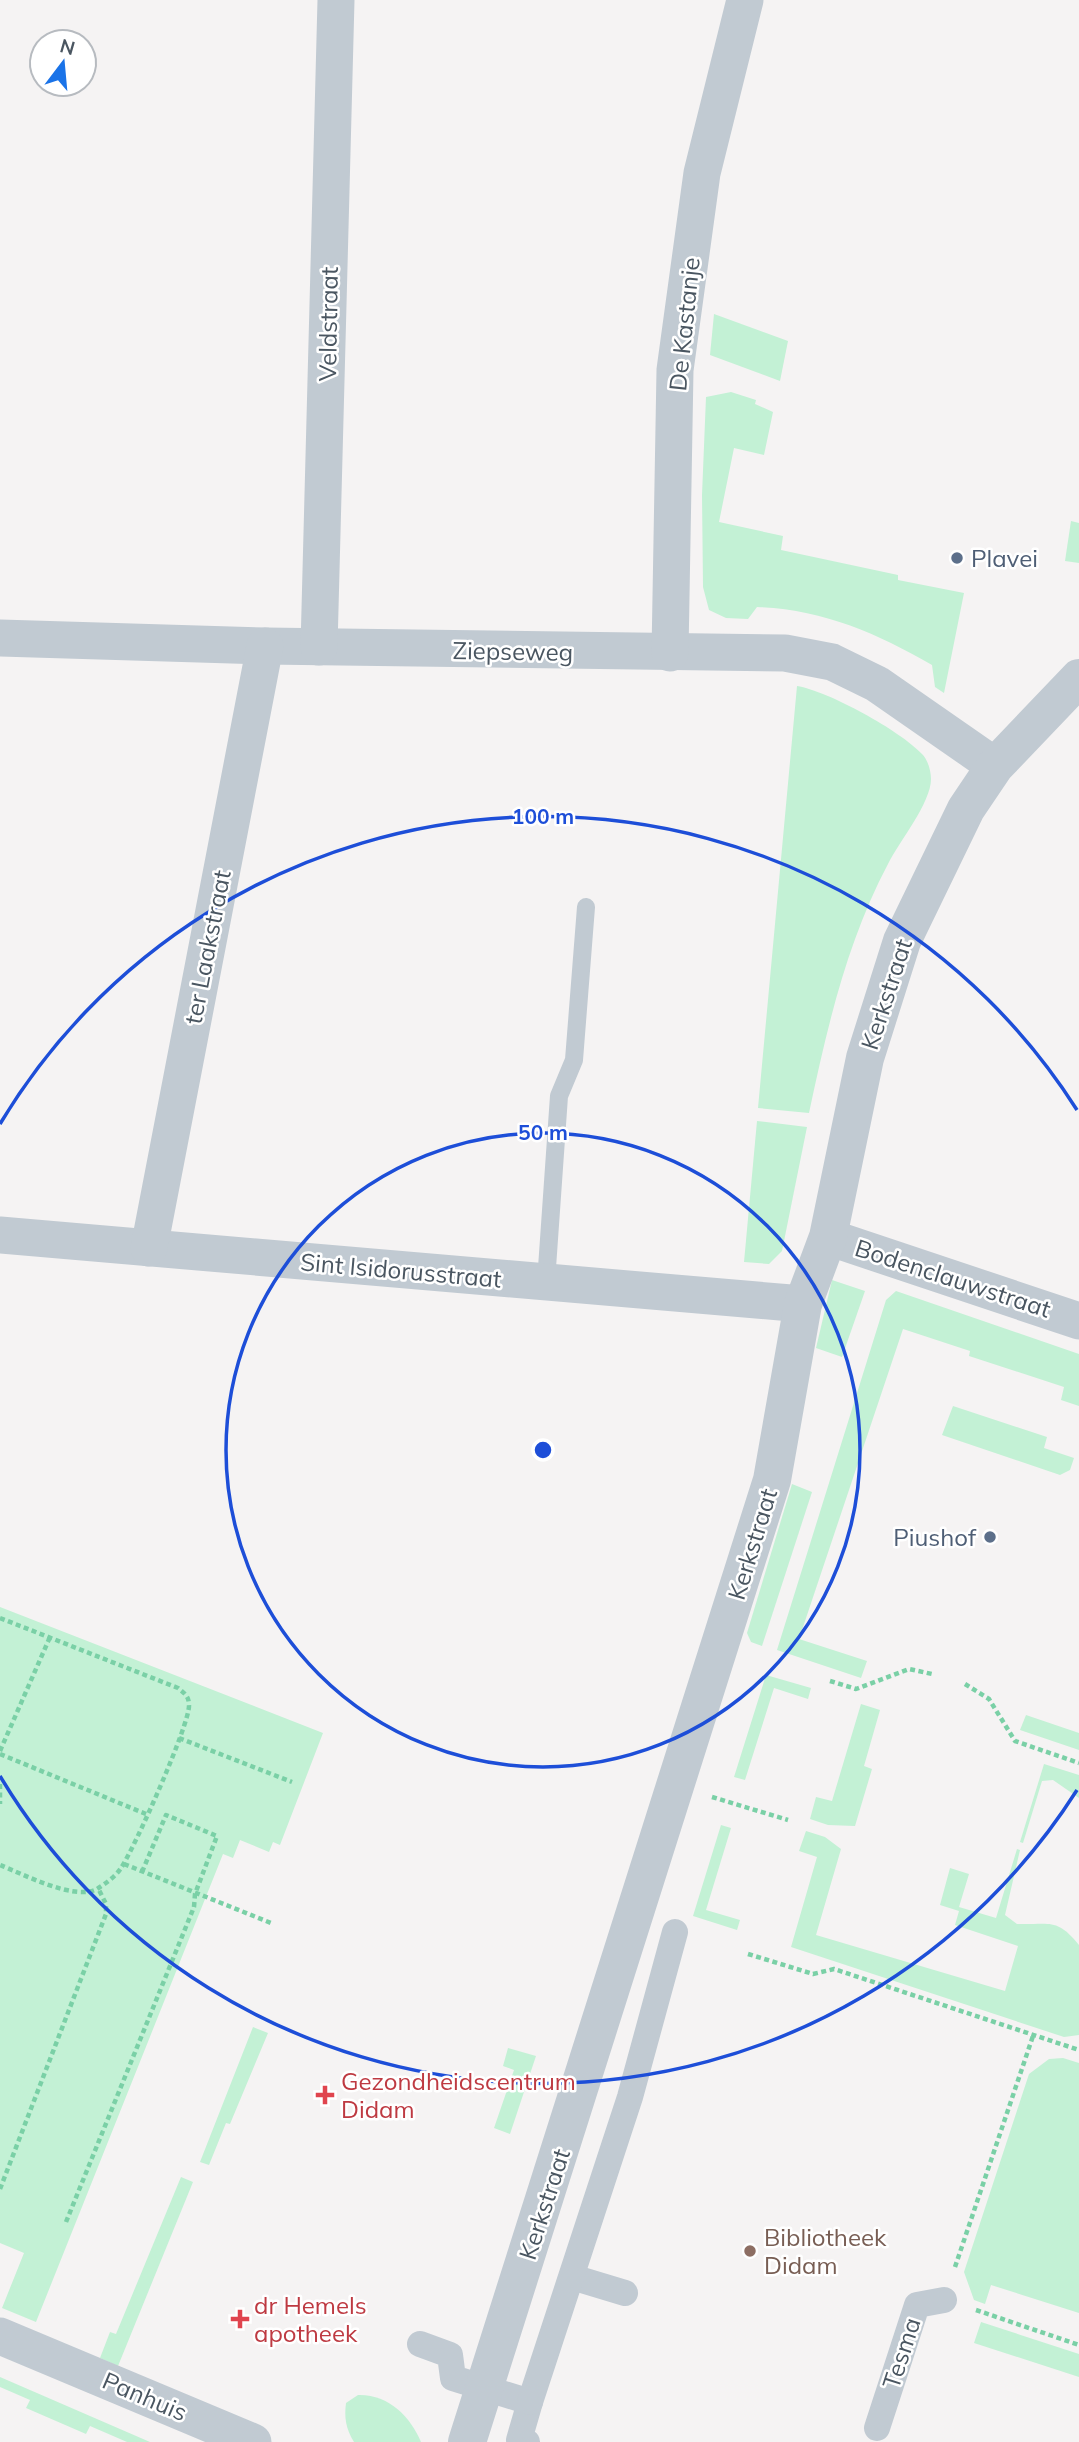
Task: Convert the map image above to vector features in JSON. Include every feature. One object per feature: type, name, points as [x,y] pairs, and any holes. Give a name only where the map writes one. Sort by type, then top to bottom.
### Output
[{"type":"street","name":"Veldstraat","points":[[319,648],[336,0]]},
{"type":"street","name":"De Kastanje","points":[[670,653],[675,370],[702,173],[745,0]]},
{"type":"street","name":"Ziepseweg","points":[[0,638],[319,648],[785,653],[832,662],[877,684],[995,766]]},
{"type":"street","name":"ter Laakstraat","points":[[149,1248],[265,646]]},
{"type":"street","name":"Kerkstraat","points":[[467,2442],[772,1480],[803,1304],[828,1237],[865,1058],[902,941],[943,850],[966,809],[995,766],[1079,678]]},
{"type":"street","name":"Sint Isidorusstraat","points":[[0,1236],[803,1304]]},
{"type":"street","name":"Bodenclauwstraat","points":[[828,1237],[1079,1321]]},
{"type":"street","points":[[527,2442],[519,2440],[530,2402],[630,2097],[675,1932]]},
{"type":"street","points":[[572,2277],[625,2293]]},
{"type":"street","name":"Tesma","points":[[877,2428],[917,2305],[944,2300]]},
{"type":"street","name":"Panhuis","points":[[0,2336],[253,2442]]},
{"type":"street","points":[[421,2344],[450,2354],[453,2378],[530,2402]]},
{"type":"lane","points":[[546,1282],[559,1096],[574,1060],[586,907]]},
{"type":"path","points":[[0,1618],[178,1688],[187,1695],[190,1704],[179,1738],[124,1864],[117,1874],[98,1888],[74,1892],[0,1865]]},
{"type":"path","points":[[50,1637],[0,1752],[146,1814]]},
{"type":"path","points":[[830,1681],[856,1689],[909,1669],[932,1674]]},
{"type":"path","points":[[965,1684],[989,1699],[1016,1741],[1079,1762]]},
{"type":"path","points":[[179,1738],[292,1782]]},
{"type":"path","points":[[0,1784],[0,1804]]},
{"type":"path","points":[[677,1786],[788,1821]]},
{"type":"path","points":[[66,2222],[194,1907],[195,1894],[217,1836],[166,1815],[142,1872]]},
{"type":"path","points":[[124,1864],[271,1923]]},
{"type":"path","points":[[0,2189],[106,1914],[106,1904],[98,1888]]},
{"type":"path","points":[[748,1954],[813,1974],[834,1969],[1079,2050]]},
{"type":"path","points":[[1033,2036],[944,2300],[1079,2345]]},
{"type":"green space","points":[[714,314],[788,341],[780,381],[710,355]]},
{"type":"green space","points":[[731,392],[756,400],[755,404],[773,412],[764,455],[734,448],[719,522],[783,536],[781,550],[898,575],[898,580],[964,593],[944,693],[935,687],[932,665],[848,625],[804,612],[781,609],[757,607],[748,619],[726,618],[709,610],[703,587],[702,495],[706,397]]},
{"type":"green space","points":[[1071,521],[1079,523],[1079,563],[1065,561]]},
{"type":"green space","points":[[797,686],[827,695],[898,734],[924,756],[931,779],[926,799],[888,864],[861,923],[831,1017],[809,1113],[758,1108]]},
{"type":"green space","points":[[757,1121],[807,1127],[782,1251],[769,1264],[744,1262]]},
{"type":"green space","points":[[832,1280],[865,1291],[842,1357],[816,1348]]},
{"type":"green space","points":[[896,1291],[1079,1354],[1079,1406],[1061,1400],[1064,1387],[969,1356],[970,1351],[903,1329],[799,1639],[867,1661],[861,1678],[777,1650],[886,1300]]},
{"type":"green space","points":[[953,1406],[1047,1437],[1044,1448],[1074,1458],[1070,1470],[1060,1475],[942,1435]]},
{"type":"green space","points":[[792,1484],[812,1492],[762,1646],[751,1642],[747,1633]]},
{"type":"green space","points":[[0,1607],[323,1733],[280,1845],[273,1842],[269,1852],[240,1840],[233,1858],[223,1854],[36,2322],[2,2308],[24,2253],[0,2243]]},
{"type":"green space","points":[[766,1675],[811,1688],[808,1699],[774,1688],[745,1780],[734,1777]]},
{"type":"green space","points":[[861,1704],[880,1710],[864,1766],[872,1769],[855,1826],[828,1825],[810,1819],[816,1797],[832,1801]]},
{"type":"green space","points":[[1026,1715],[1079,1733],[1079,1750],[1020,1730]]},
{"type":"green space","points":[[1044,1764],[1079,1775],[1079,1798],[1053,1780],[1042,1781],[1023,1843],[1020,1842]]},
{"type":"green space","points":[[721,1825],[731,1828],[706,1910],[740,1920],[737,1930],[693,1916]]},
{"type":"green space","points":[[806,1831],[825,1837],[841,1849],[816,1935],[1005,1991],[1018,1946],[955,1925],[959,1911],[940,1905],[950,1868],[969,1874],[959,1907],[996,1918],[1017,1849],[1020,1850],[1005,1915],[1017,1924],[1058,1926],[1079,1945],[1079,2035],[1064,2037],[791,1947],[817,1857],[799,1851]]},
{"type":"green space","points":[[253,2027],[268,2033],[230,2124],[226,2123],[209,2165],[200,2162]]},
{"type":"green space","points":[[508,2048],[536,2056],[510,2134],[494,2128],[514,2070],[503,2066]]},
{"type":"green space","points":[[1063,2058],[1079,2063],[1079,2313],[991,2285],[985,2304],[974,2300],[964,2272],[1029,2074],[1049,2059]]},
{"type":"green space","points":[[181,2177],[193,2182],[118,2366],[100,2358],[110,2332],[116,2334]]},
{"type":"green space","points":[[981,2322],[1079,2354],[1079,2377],[974,2343]]},
{"type":"green space","points":[[0,2377],[150,2442],[127,2442],[90,2426],[86,2434],[26,2408],[30,2400],[0,2387]]},
{"type":"green space","points":[[358,2395],[379,2398],[397,2408],[411,2424],[421,2442],[354,2442],[347,2428],[345,2408],[346,2403]]},
{"type":"place","name":"Plavei","points":[[957,558]]},
{"type":"place","name":"Piushof","points":[[990,1537]]},
{"type":"place","name":"Gezondheidscentrum Didam","points":[[325,2095]]},
{"type":"place","name":"Bibliotheek Didam","points":[[750,2251]]},
{"type":"place","name":"dr Hemels apotheek","points":[[240,2319]]}]
